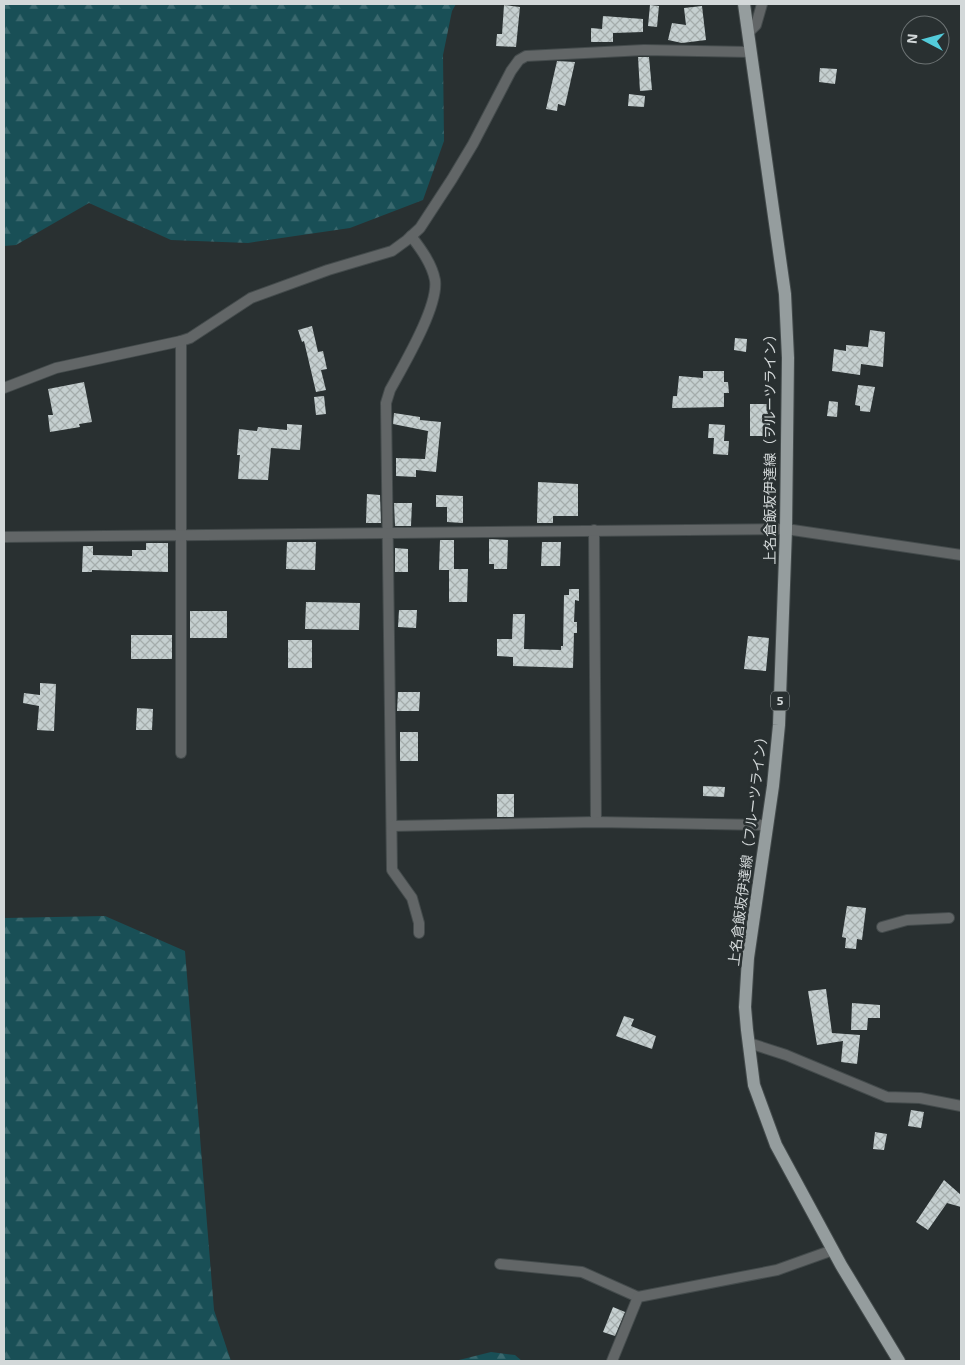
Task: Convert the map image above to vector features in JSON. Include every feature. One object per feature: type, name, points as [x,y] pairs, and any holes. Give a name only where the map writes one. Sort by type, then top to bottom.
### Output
[{"type":"main road","name":"上名倉飯坂伊達線（フルーツライン）","points":[[744,4],[785,294],[788,358],[786,529],[779,725],[745,982],[744,1007],[754,1085],[769,1129],[786,1167],[899,1361]]},
{"type":"street","points":[[749,32],[756,25],[762,4]]},
{"type":"street","points":[[4,388],[56,368],[190,338],[251,298],[328,270],[392,251],[420,228],[473,144],[511,71],[519,60],[526,56],[644,50],[751,52]]},
{"type":"street","points":[[411,236],[432,269],[435,293],[429,312],[390,390],[386,403],[392,870],[412,898],[419,923],[419,934]]},
{"type":"street","points":[[181,341],[181,753]]},
{"type":"street","points":[[4,537],[786,529],[961,555]]},
{"type":"street","points":[[594,530],[596,822]]},
{"type":"street","points":[[392,826],[596,822],[767,825]]},
{"type":"street","points":[[882,927],[907,920],[949,918]]},
{"type":"street","points":[[749,1044],[795,1058],[887,1097],[920,1098],[961,1106]]},
{"type":"street","points":[[500,1264],[582,1272],[638,1297],[777,1270],[833,1250]]},
{"type":"street","points":[[612,1361],[638,1297]]},
{"type":"green space","points":[[4,4],[456,4],[452,11],[443,55],[444,141],[423,200],[350,228],[248,243],[171,240],[89,203],[16,245],[4,246]]},
{"type":"green space","points":[[105,916],[185,951],[214,1310],[231,1361],[4,1361],[4,918]]},
{"type":"green space","points":[[491,1352],[515,1355],[522,1361],[455,1361]]},
{"type":"building","points":[[504,5],[520,7],[516,47],[496,46],[497,34],[502,34]]},
{"type":"building","points":[[650,5],[659,6],[657,27],[648,26]]},
{"type":"building","points":[[702,6],[706,40],[682,43],[668,40],[672,23],[686,25],[684,8]]},
{"type":"building","points":[[603,16],[643,19],[643,32],[613,33],[613,42],[591,42],[591,28],[602,29]]},
{"type":"building","points":[[638,57],[649,57],[652,90],[640,91]]},
{"type":"building","points":[[557,61],[575,62],[565,106],[558,104],[557,111],[546,109]]},
{"type":"building","points":[[820,68],[837,69],[835,84],[819,82]]},
{"type":"building","points":[[629,94],[645,96],[644,107],[628,106]]},
{"type":"building","points":[[312,326],[318,352],[323,351],[327,369],[321,370],[326,390],[316,392],[304,341],[302,342],[298,330]]},
{"type":"building","points":[[870,330],[885,332],[883,367],[861,364],[860,375],[832,371],[834,349],[846,351],[846,345],[868,347]]},
{"type":"building","points":[[735,338],[747,339],[746,352],[734,350]]},
{"type":"building","points":[[703,371],[724,371],[724,382],[728,382],[729,393],[724,393],[724,407],[672,408],[673,396],[677,396],[679,376],[703,378]]},
{"type":"building","points":[[84,382],[92,422],[79,424],[80,427],[50,432],[48,415],[53,415],[48,389]]},
{"type":"building","points":[[858,385],[875,387],[870,412],[860,411],[860,406],[855,405]]},
{"type":"building","points":[[324,396],[326,414],[316,415],[314,397]]},
{"type":"building","points":[[829,401],[838,402],[837,417],[827,416]]},
{"type":"building","points":[[750,404],[770,404],[770,436],[750,436]]},
{"type":"building","points":[[394,413],[420,417],[420,420],[441,422],[436,472],[416,470],[416,477],[396,476],[396,458],[425,459],[428,431],[393,424]]},
{"type":"building","points":[[287,424],[302,425],[300,450],[271,448],[268,480],[238,479],[240,455],[237,455],[239,429],[257,431],[258,427],[287,430]]},
{"type":"building","points":[[709,424],[725,425],[724,441],[729,441],[728,455],[713,454],[714,438],[708,438]]},
{"type":"building","points":[[538,482],[578,484],[578,516],[553,516],[553,523],[537,523]]},
{"type":"building","points":[[367,494],[380,495],[381,523],[366,523]]},
{"type":"building","points":[[436,495],[463,496],[463,523],[447,522],[447,507],[436,507]]},
{"type":"building","points":[[394,503],[412,503],[411,526],[395,526]]},
{"type":"building","points":[[489,539],[508,540],[507,569],[494,569],[494,564],[489,564]]},
{"type":"building","points":[[440,540],[454,540],[454,569],[468,569],[467,602],[449,602],[449,570],[439,570]]},
{"type":"building","points":[[287,542],[316,542],[315,570],[286,569]]},
{"type":"building","points":[[542,542],[561,542],[560,566],[541,566]]},
{"type":"building","points":[[146,543],[168,543],[168,572],[92,570],[92,572],[82,572],[83,546],[93,546],[93,555],[132,556],[132,550],[146,550]]},
{"type":"building","points":[[395,548],[408,549],[408,572],[395,572]]},
{"type":"building","points":[[569,589],[579,589],[579,601],[575,600],[574,622],[577,622],[577,633],[574,633],[573,668],[513,666],[513,657],[497,656],[497,639],[512,639],[513,614],[525,614],[524,649],[561,650],[561,646],[563,646],[564,595],[569,595]]},
{"type":"building","points":[[306,602],[360,603],[359,630],[305,629]]},
{"type":"building","points":[[399,610],[417,610],[416,628],[398,627]]},
{"type":"building","points":[[190,611],[227,611],[227,638],[190,638]]},
{"type":"building","points":[[131,635],[172,635],[172,659],[131,659]]},
{"type":"building","points":[[748,636],[769,638],[766,671],[744,669]]},
{"type":"building","points":[[288,640],[312,640],[312,668],[288,668]]},
{"type":"building","points":[[40,683],[56,684],[54,731],[37,730],[39,706],[23,703],[24,693],[40,695]]},
{"type":"building","points":[[398,692],[420,692],[419,711],[397,711]]},
{"type":"building","points":[[137,708],[153,709],[152,730],[136,730]]},
{"type":"building","points":[[400,732],[418,732],[418,761],[400,761]]},
{"type":"building","points":[[703,786],[725,787],[724,797],[703,796]]},
{"type":"building","points":[[497,794],[514,794],[514,817],[497,817]]},
{"type":"building","points":[[847,906],[866,908],[862,940],[857,939],[856,949],[845,948],[846,938],[842,937]]},
{"type":"building","points":[[826,989],[832,1033],[860,1035],[857,1064],[841,1062],[843,1041],[817,1045],[808,991]]},
{"type":"building","points":[[852,1003],[880,1005],[880,1018],[868,1018],[867,1030],[851,1030]]},
{"type":"building","points":[[624,1016],[634,1019],[631,1026],[656,1036],[652,1049],[616,1036]]},
{"type":"building","points":[[911,1110],[924,1112],[921,1128],[908,1126]]},
{"type":"building","points":[[875,1132],[887,1134],[884,1150],[873,1149]]},
{"type":"building","points":[[944,1180],[961,1195],[961,1207],[947,1203],[928,1230],[916,1222]]},
{"type":"building","points":[[613,1307],[625,1312],[615,1336],[603,1332]]}]
